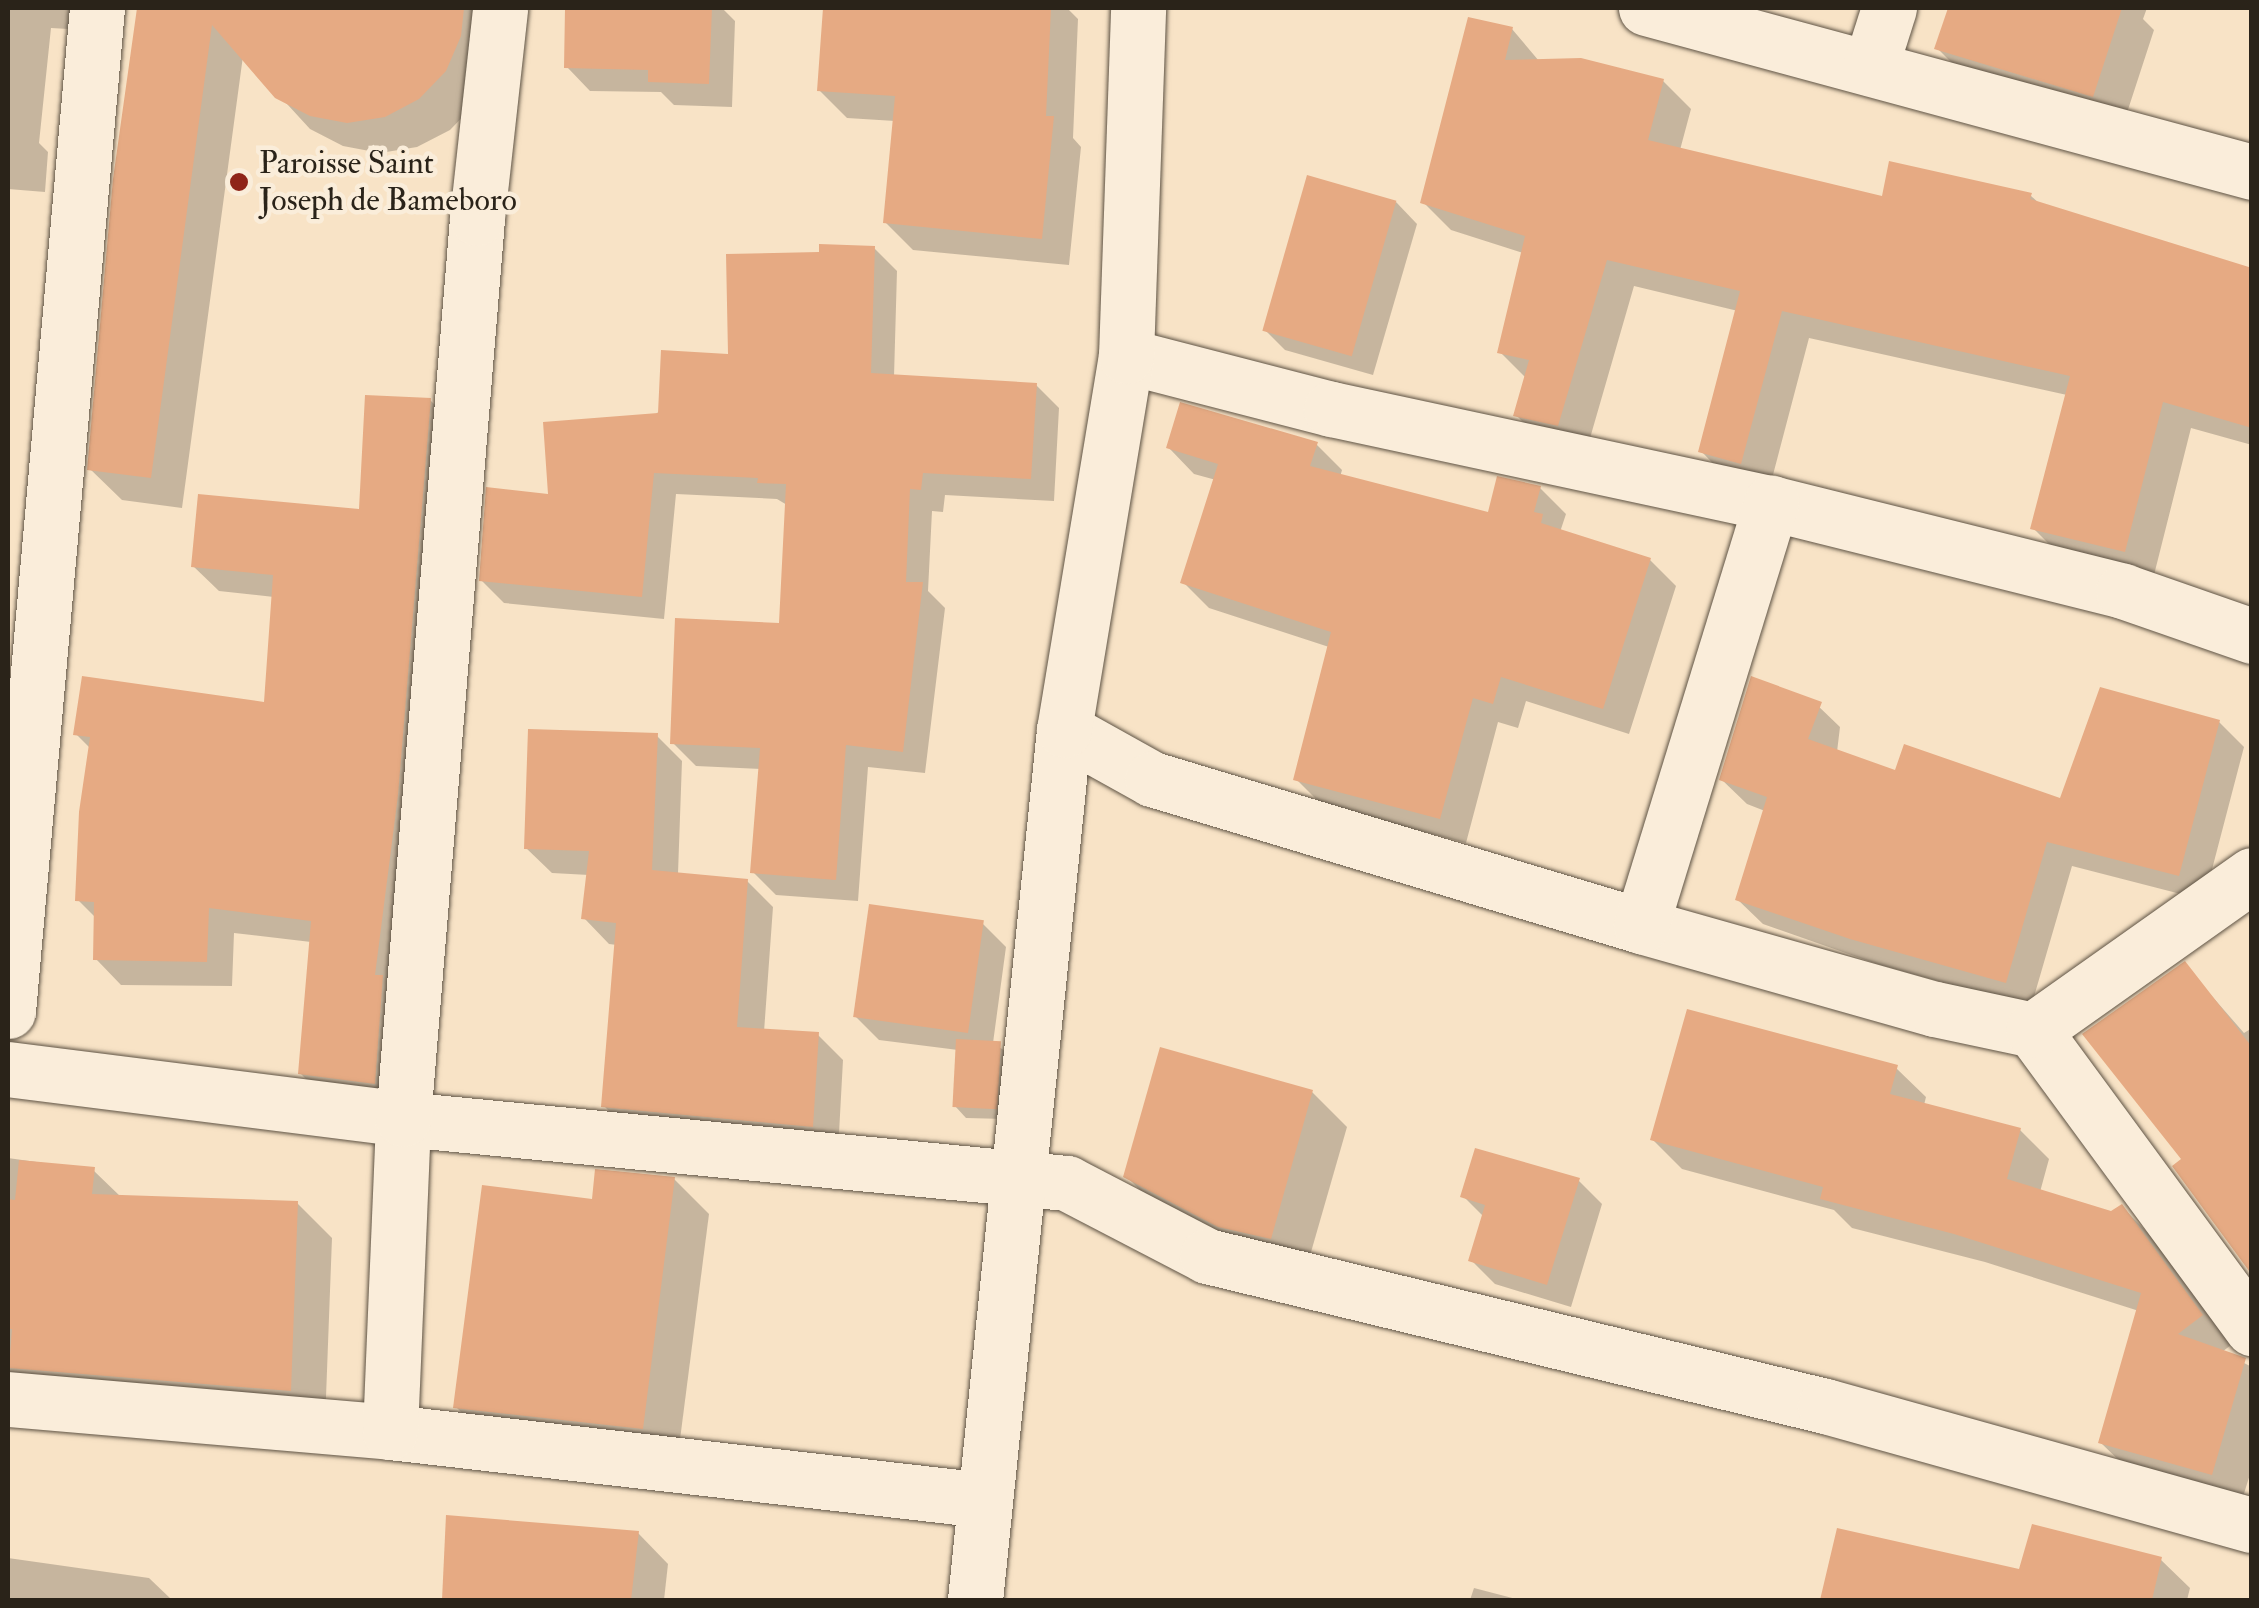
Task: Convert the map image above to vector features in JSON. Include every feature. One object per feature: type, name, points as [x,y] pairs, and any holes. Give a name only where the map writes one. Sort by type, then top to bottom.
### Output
[{"type":"street","points":[[8,1011],[97,8]]},
{"type":"street","points":[[390,1432],[403,1118],[475,237],[500,8]]},
{"type":"street","points":[[975,1600],[1015,1177],[1064,730],[1126,356],[1138,8]]},
{"type":"street","points":[[1646,8],[2252,172]]},
{"type":"street","points":[[1870,68],[1889,8]]},
{"type":"street","points":[[1126,356],[1331,410],[1771,503],[2123,592],[2252,636]]},
{"type":"street","points":[[1641,926],[1771,503]]},
{"type":"street","points":[[1064,730],[1152,778],[1641,926],[1935,1009],[2033,1030],[2252,1328]]},
{"type":"street","points":[[2033,1030],[2252,875]]},
{"type":"street","points":[[8,1069],[403,1118],[1067,1183],[1207,1256],[1825,1406],[2252,1525]]},
{"type":"street","points":[[8,1398],[390,1432],[984,1500]]},
{"type":"building","points":[[137,8],[464,8],[461,36],[446,71],[419,99],[385,117],[347,123],[310,116],[275,98],[212,25],[151,478],[87,470],[113,179]]},
{"type":"building","points":[[565,8],[712,8],[709,84],[648,82],[648,70],[564,68]]},
{"type":"building","points":[[823,8],[1051,8],[1046,116],[1054,116],[1042,239],[883,223],[895,96],[817,91]]},
{"type":"building","points":[[1948,8],[2122,8],[2093,97],[1934,49]]},
{"type":"building","points":[[1468,17],[1513,27],[1505,60],[1581,58],[1664,79],[1648,140],[1882,196],[1889,161],[2032,193],[2030,199],[2252,268],[2252,428],[2163,402],[2125,552],[2030,529],[2070,376],[1782,311],[1741,464],[1698,452],[1740,291],[1607,260],[1558,426],[1513,416],[1529,360],[1497,353],[1525,236],[1420,203]]},
{"type":"building","points":[[1307,175],[1396,201],[1352,356],[1262,331]]},
{"type":"building","points":[[819,244],[875,246],[871,373],[1037,383],[1031,479],[923,473],[921,490],[910,489],[906,582],[923,582],[903,752],[846,745],[836,880],[750,873],[760,748],[670,744],[675,618],[779,623],[786,484],[757,483],[758,478],[654,473],[642,597],[479,581],[486,487],[548,494],[543,422],[658,413],[661,350],[728,354],[726,254],[819,252]]},
{"type":"building","points":[[365,395],[431,398],[398,795],[375,975],[383,975],[375,1084],[298,1074],[311,921],[209,908],[207,962],[93,960],[94,902],[75,901],[79,812],[90,737],[73,735],[82,676],[264,702],[273,575],[191,567],[198,494],[359,509]]},
{"type":"building","points":[[1180,402],[1318,442],[1310,466],[1488,512],[1497,476],[1541,486],[1534,512],[1543,514],[1541,523],[1651,558],[1603,709],[1501,677],[1493,704],[1473,698],[1440,819],[1293,780],[1331,632],[1180,583],[1218,464],[1166,448]]},
{"type":"building","points":[[1751,676],[1822,702],[1808,739],[1895,770],[1904,744],[2060,798],[2100,687],[2220,720],[2179,876],[2047,842],[2006,983],[1850,939],[1735,900],[1767,797],[1719,780]]},
{"type":"building","points":[[528,729],[658,733],[652,870],[748,879],[737,1027],[819,1032],[813,1127],[601,1107],[616,923],[581,919],[589,851],[524,849]]},
{"type":"building","points":[[869,904],[984,920],[968,1033],[853,1017]]},
{"type":"building","points":[[2185,961],[2252,1047],[2252,1275],[2172,1166],[2181,1159],[2082,1034]]},
{"type":"building","points":[[1687,1009],[1898,1065],[1890,1094],[2021,1128],[2007,1179],[2111,1211],[2122,1204],[2203,1315],[2178,1334],[2246,1358],[2212,1475],[2098,1443],[2141,1293],[1954,1234],[1820,1199],[1823,1187],[1650,1140]]},
{"type":"building","points":[[956,1039],[1001,1041],[997,1109],[952,1107]]},
{"type":"building","points":[[1160,1047],[1313,1090],[1271,1239],[1218,1227],[1123,1177]]},
{"type":"building","points":[[1475,1148],[1580,1178],[1547,1285],[1468,1261],[1485,1205],[1460,1197]]},
{"type":"building","points":[[19,1160],[95,1167],[92,1194],[298,1201],[291,1391],[9,1368],[12,1329],[8,1329],[8,1199],[15,1200]]},
{"type":"building","points":[[595,1169],[675,1177],[643,1429],[453,1408],[482,1185],[592,1199]]},
{"type":"building","points":[[446,1515],[639,1531],[631,1600],[442,1600]]},
{"type":"building","points":[[2032,1524],[2162,1557],[2152,1600],[1820,1600],[1837,1528],[2019,1569]]},
{"type":"place","name":"Paroisse Saint Joseph de Bameboro","points":[[239,182]]}]
